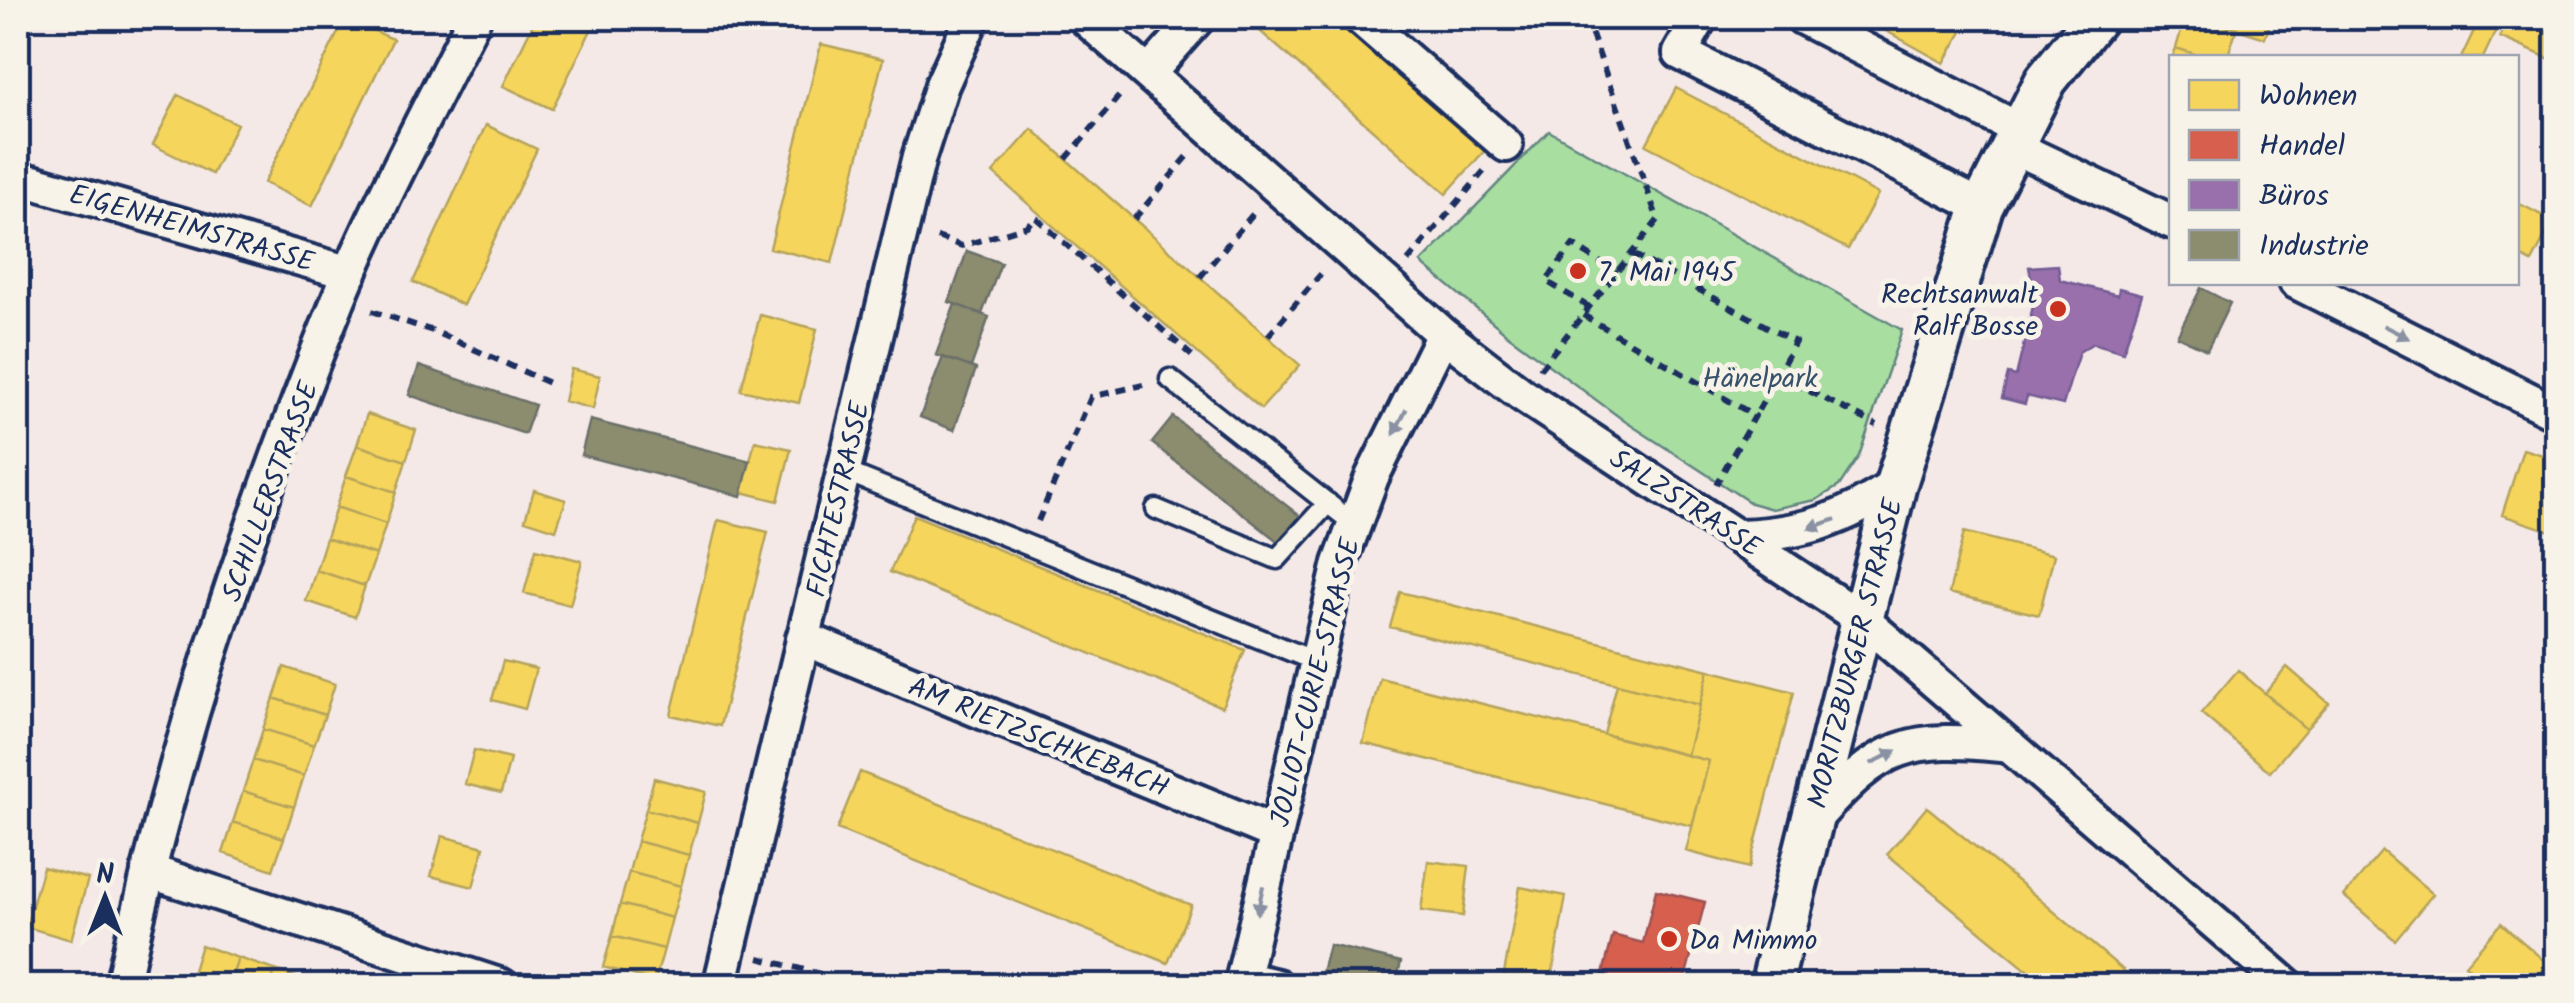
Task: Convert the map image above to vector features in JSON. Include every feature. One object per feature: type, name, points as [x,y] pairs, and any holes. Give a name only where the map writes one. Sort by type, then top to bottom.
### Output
[{"type":"street","name":"SCHILLERSTRASSE","points":[[122,986],[148,871],[231,590],[345,286],[474,18]]},
{"type":"street","name":"FICHTESTRASSE","points":[[720,986],[903,224],[942,85],[972,18]]},
{"type":"street","name":"SALZSTRASSE","points":[[1085,18],[1443,334],[1521,394],[1863,620],[2288,986]]},
{"type":"street","points":[[1146,70],[1198,18]]},
{"type":"street","points":[[1360,18],[1506,145]]},
{"type":"street","points":[[1700,18],[1680,54],[1982,208]]},
{"type":"street","points":[[1803,18],[2169,220]]},
{"type":"street","name":"MORITZBURGER STRASSE","points":[[1771,986],[1896,484],[1982,208],[2046,80],[2096,18]]},
{"type":"street","name":"EIGENHEIMSTRASSE","points":[[33,182],[345,286]]},
{"type":"street","points":[[2302,285],[2556,413]]},
{"type":"street","name":"JOLIOT-CURIE-STRASSE","points":[[1242,982],[1315,660],[1354,524],[1372,477],[1443,334]]},
{"type":"street","name":"MORITZBURGER STRASSE","points":[[1739,536],[1782,534],[1826,524],[1860,509],[1896,484]]},
{"type":"street","name":"AM RIETZSCHKEBACH","points":[[803,638],[1274,833]]},
{"type":"street","name":"MORITZBURGER STRASSE","points":[[1812,821],[1856,772],[1892,750],[1947,740],[2010,746]]},
{"type":"street","points":[[148,871],[502,986]]},
{"type":"street","points":[[1242,982],[1278,986]]},
{"type":"lane","points":[[1170,379],[1354,524]]},
{"type":"lane","points":[[844,471],[1315,660]]},
{"type":"lane","points":[[1156,509],[1277,559],[1328,504]]},
{"type":"path","points":[[1521,394],[1658,220],[1586,18]]},
{"type":"path","points":[[1066,159],[1146,70]]},
{"type":"path","points":[[1134,218],[1213,130]]},
{"type":"path","points":[[1388,284],[1506,145]]},
{"type":"path","points":[[1200,277],[1276,186]]},
{"type":"path","points":[[903,224],[962,246],[1027,226],[1034,216],[1197,361]]},
{"type":"path","points":[[1590,307],[1546,281],[1573,245],[1617,272]]},
{"type":"path","points":[[1268,336],[1345,247]]},
{"type":"path","points":[[1633,254],[1795,342],[1700,511]]},
{"type":"path","points":[[345,286],[551,384]]},
{"type":"path","points":[[1583,315],[1755,416]]},
{"type":"path","points":[[1777,375],[1910,442]]},
{"type":"path","points":[[1028,545],[1091,398],[1170,379]]},
{"type":"path","points":[[729,950],[866,986]]},
{"type":"green space","name":"Hänelpark","points":[[1549,131],[1902,330],[1859,456],[1839,486],[1816,500],[1772,509],[1751,503],[1626,422],[1508,335],[1421,263]]},
{"type":"building: Wohnen","points":[[345,18],[393,39],[312,206],[264,183]]},
{"type":"building: Wohnen","points":[[536,18],[597,18],[552,109],[503,86]]},
{"type":"building: Wohnen","points":[[1245,18],[1335,18],[1486,149],[1446,194]]},
{"type":"building: Wohnen","points":[[1863,18],[1970,18],[1944,63]]},
{"type":"building: Wohnen","points":[[2185,18],[2237,28],[2228,55],[2198,55],[2176,48]]},
{"type":"building: Wohnen","points":[[2217,18],[2272,18],[2265,38],[2215,22]]},
{"type":"building: Wohnen","points":[[2508,18],[2556,18],[2556,45],[2550,59],[2500,37]]},
{"type":"building: Wohnen","points":[[2479,20],[2497,28],[2484,55],[2462,55]]},
{"type":"building: Wohnen","points":[[821,44],[883,59],[832,263],[770,248]]},
{"type":"building: Wohnen","points":[[2176,48],[2198,55],[2173,55]]},
{"type":"building: Wohnen","points":[[1676,88],[1878,194],[1848,249],[1646,145]]},
{"type":"building: Wohnen","points":[[178,95],[237,124],[212,174],[153,145]]},
{"type":"building: Wohnen","points":[[486,125],[537,149],[463,305],[413,282]]},
{"type":"building: Wohnen","points":[[1032,129],[1300,365],[1261,409],[993,173]]},
{"type":"building: Wohnen","points":[[2519,204],[2553,221],[2532,262],[2519,256]]},
{"type":"building: Wohnen","points":[[760,315],[817,329],[799,403],[741,390]]},
{"type":"building: Wohnen","points":[[571,369],[600,376],[593,409],[564,401]]},
{"type":"building: Wohnen","points":[[367,414],[416,430],[406,461],[357,445]]},
{"type":"building: Wohnen","points":[[755,441],[791,449],[778,501],[742,492]]},
{"type":"building: Wohnen","points":[[357,445],[406,461],[396,492],[346,476]]},
{"type":"building: Wohnen","points":[[2523,449],[2556,459],[2556,533],[2502,515]]},
{"type":"building: Wohnen","points":[[346,476],[396,492],[386,524],[336,507]]},
{"type":"building: Wohnen","points":[[534,490],[566,500],[556,530],[525,520]]},
{"type":"building: Wohnen","points":[[336,507],[386,524],[376,555],[326,538]]},
{"type":"building: Wohnen","points":[[914,515],[1245,650],[1222,707],[890,572]]},
{"type":"building: Wohnen","points":[[718,520],[768,532],[720,726],[671,715]]},
{"type":"building: Wohnen","points":[[1964,532],[2054,555],[2039,615],[1949,593]]},
{"type":"building: Wohnen","points":[[326,538],[376,555],[365,586],[316,570]]},
{"type":"building: Wohnen","points":[[536,549],[582,561],[570,605],[524,593]]},
{"type":"building: Wohnen","points":[[316,570],[365,586],[355,617],[306,601]]},
{"type":"building: Wohnen","points":[[1400,592],[1709,670],[1700,705],[1390,627]]},
{"type":"building: Wohnen","points":[[503,661],[536,669],[525,709],[492,700]]},
{"type":"building: Wohnen","points":[[284,667],[335,684],[325,715],[274,698]]},
{"type":"building: Wohnen","points":[[2287,667],[2329,703],[2306,729],[2265,693]]},
{"type":"building: Wohnen","points":[[1709,670],[1794,692],[1749,868],[1686,851],[1709,761],[1687,755]]},
{"type":"building: Wohnen","points":[[2238,670],[2306,729],[2270,772],[2201,713]]},
{"type":"building: Wohnen","points":[[1380,678],[1709,761],[1692,826],[1363,743]]},
{"type":"building: Wohnen","points":[[1617,684],[1700,705],[1687,755],[1604,734]]},
{"type":"building: Wohnen","points":[[274,698],[325,715],[314,745],[263,729]]},
{"type":"building: Wohnen","points":[[263,729],[314,745],[304,776],[253,760]]},
{"type":"building: Wohnen","points":[[474,750],[510,759],[501,793],[465,784]]},
{"type":"building: Wohnen","points":[[253,760],[304,776],[294,807],[243,791]]},
{"type":"building: Wohnen","points":[[860,772],[1191,905],[1168,963],[837,829]]},
{"type":"building: Wohnen","points":[[654,778],[706,792],[698,823],[646,809]]},
{"type":"building: Wohnen","points":[[243,791],[294,807],[284,838],[233,822]]},
{"type":"building: Wohnen","points":[[1927,807],[2142,986],[2046,986],[1887,854]]},
{"type":"building: Wohnen","points":[[646,809],[698,823],[689,855],[637,841]]},
{"type":"building: Wohnen","points":[[233,822],[284,838],[273,870],[223,853]]},
{"type":"building: Wohnen","points":[[442,836],[484,847],[473,887],[431,876]]},
{"type":"building: Wohnen","points":[[637,841],[689,855],[681,886],[629,872]]},
{"type":"building: Wohnen","points":[[2382,851],[2433,894],[2395,940],[2344,896]]},
{"type":"building: Wohnen","points":[[1428,861],[1469,866],[1463,916],[1421,911]]},
{"type":"building: Wohnen","points":[[43,867],[88,879],[71,940],[26,927]]},
{"type":"building: Wohnen","points":[[629,872],[681,886],[672,918],[620,904]]},
{"type":"building: Wohnen","points":[[1520,887],[1566,896],[1550,986],[1502,984]]},
{"type":"building: Wohnen","points":[[620,904],[672,918],[664,949],[612,936]]},
{"type":"building: Wohnen","points":[[2501,923],[2556,971],[2556,986],[2489,986],[2465,965]]},
{"type":"building: Wohnen","points":[[612,936],[664,949],[655,981],[603,967]]},
{"type":"building: Wohnen","points":[[201,945],[238,958],[229,986],[188,986]]},
{"type":"building: Wohnen","points":[[238,958],[275,970],[270,986],[229,986]]},
{"type":"building: Wohnen","points":[[275,970],[311,982],[310,986],[270,986]]},
{"type":"building: Handel","name":"Da Mimmo","points":[[1656,890],[1705,902],[1683,986],[1619,986],[1601,981],[1613,935],[1643,943]]},
{"type":"building: Büros","points":[[2058,265],[2060,280],[2118,295],[2119,288],[2142,294],[2123,352],[2093,343],[2079,352],[2063,405],[2027,396],[2025,404],[2002,398],[2008,374],[2016,376],[2035,298],[2029,267]]},
{"type":"building: Industrie","points":[[967,251],[1001,263],[982,314],[949,302]]},
{"type":"building: Industrie","points":[[2201,288],[2230,303],[2207,350],[2177,336]]},
{"type":"building: Industrie","points":[[955,304],[989,317],[971,367],[936,355]]},
{"type":"building: Industrie","points":[[943,357],[976,369],[954,430],[920,417]]},
{"type":"building: Industrie","points":[[419,366],[535,405],[525,434],[409,395]]},
{"type":"building: Industrie","points":[[1173,417],[1300,516],[1280,543],[1152,443]]},
{"type":"building: Industrie","points":[[590,420],[750,461],[741,496],[581,455]]},
{"type":"building: Industrie","points":[[1329,945],[1401,962],[1395,986],[1360,986],[1321,976]]},
{"type":"place","name":"7. Mai 1945","points":[[1578,271]]},
{"type":"place","name":"Rechtsanwalt Ralf Bosse","points":[[2058,309]]},
{"type":"place","name":"Da Mimmo","points":[[1669,939]]}]
